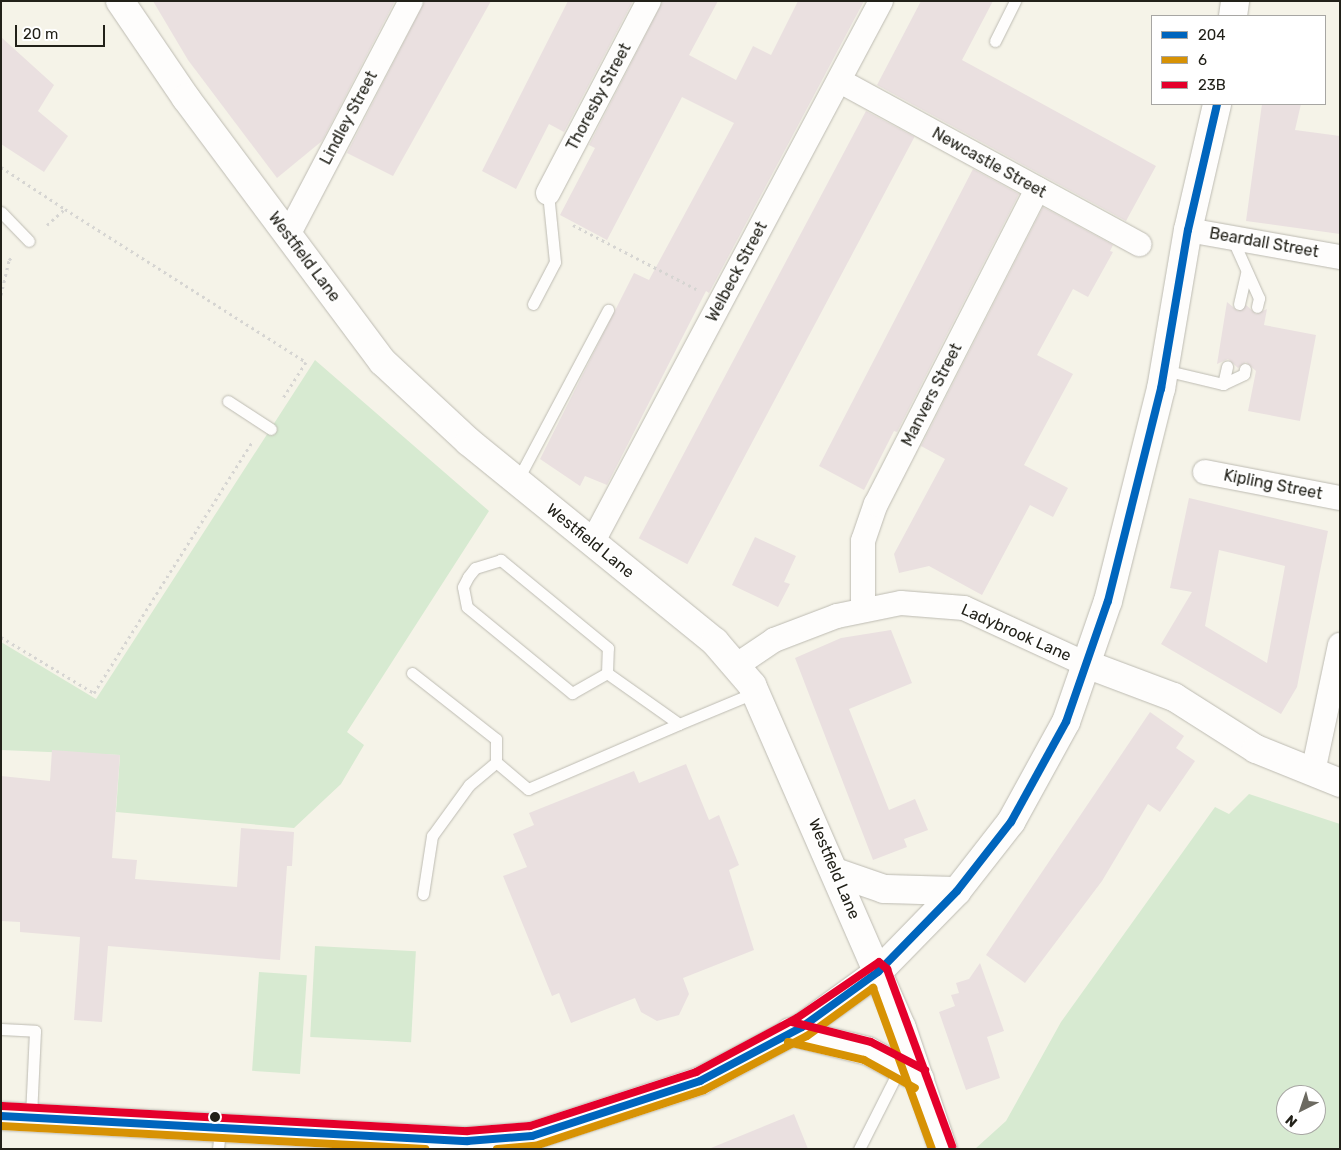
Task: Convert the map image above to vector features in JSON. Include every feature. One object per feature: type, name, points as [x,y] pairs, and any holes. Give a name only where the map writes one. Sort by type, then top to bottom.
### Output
[{"type":"main road","name":"Westfield Lane","points":[[120,1],[382,362],[516,481],[715,642],[737,665],[756,692],[878,972],[910,1073],[943,1149]]},
{"type":"main road","points":[[1233,15],[1235,1]]},
{"type":"main road","points":[[1,1116],[219,1139],[533,1142],[700,1080],[790,1032],[843,1001],[878,972],[957,891],[1011,822],[1066,722],[1108,601],[1164,370],[1188,230],[1217,105]]},
{"type":"main road","name":"Ladybrook Lane","points":[[1086,664],[1174,697],[1256,749],[1340,782]]},
{"type":"main road","points":[[835,872],[884,888],[957,891]]},
{"type":"main road","points":[[790,1032],[868,1051],[910,1073]]},
{"type":"street","name":"Lindley Street","points":[[288,235],[410,1]]},
{"type":"street","name":"Thoresby Street","points":[[548,202],[649,1]]},
{"type":"street","name":"Welbeck Street","points":[[592,543],[881,1]]},
{"type":"street","name":"Newcastle Street","points":[[840,81],[1139,244]]},
{"type":"street","name":"Manvers Street","points":[[863,610],[863,541],[876,504],[1037,189]]},
{"type":"street","name":"Beardall Street","points":[[1188,230],[1340,257]]},
{"type":"street","name":"Kipling Street","points":[[1206,472],[1340,498]]},
{"type":"street","name":"Ladybrook Lane","points":[[737,665],[774,640],[863,610],[901,603],[964,608],[1086,664]]},
{"type":"street","points":[[1313,772],[1340,645]]},
{"type":"lane","points":[[994,41],[1015,1]]},
{"type":"lane","points":[[533,304],[555,262],[548,202]]},
{"type":"lane","points":[[1,212],[29,241]]},
{"type":"lane","points":[[1232,238],[1246,274],[1259,298],[1257,307]]},
{"type":"lane","points":[[1239,304],[1246,274]]},
{"type":"lane","points":[[516,481],[608,310]]},
{"type":"lane","points":[[1223,384],[1227,366]]},
{"type":"lane","points":[[1164,370],[1223,384],[1244,374],[1245,369]]},
{"type":"lane","points":[[228,401],[271,428]]},
{"type":"lane","points":[[501,560],[608,648],[607,674],[572,693],[467,607],[463,586],[468,577],[475,568],[501,560]]},
{"type":"lane","points":[[412,672],[496,739],[496,762],[469,785],[432,836],[423,894]]},
{"type":"lane","points":[[607,674],[679,724]]},
{"type":"lane","points":[[496,762],[528,789],[756,692]]},
{"type":"lane","points":[[1,1029],[36,1031],[31,1119]]},
{"type":"lane","points":[[859,1149],[910,1073]]},
{"type":"path","points":[[1,167],[306,362],[283,398]]},
{"type":"path","points":[[548,202],[721,302]]},
{"type":"path","points":[[47,225],[65,209]]},
{"type":"path","points":[[1,295],[13,256]]},
{"type":"path","points":[[1,637],[94,693],[252,442]]},
{"type":"green space","points":[[315,360],[489,511],[347,732],[364,745],[341,784],[294,828],[116,812],[120,755],[1,750],[1,642],[96,699]]},
{"type":"green space","points":[[1249,794],[1340,824],[1340,1149],[975,1149],[1006,1121],[1061,1022],[1215,807],[1229,814]]},
{"type":"green space","points":[[315,946],[416,951],[411,1042],[310,1037]]},
{"type":"green space","points":[[259,972],[307,975],[300,1074],[252,1071]]},
{"type":"building","points":[[153,1],[395,1],[322,141],[277,178],[188,60]]},
{"type":"building","points":[[425,1],[491,1],[393,176],[347,153]]},
{"type":"building","points":[[568,1],[633,1],[564,132],[549,124],[516,189],[482,171]]},
{"type":"building","points":[[663,1],[718,1],[689,55],[736,80],[753,46],[771,55],[798,1],[864,1],[709,293],[706,291],[607,485],[585,476],[580,486],[540,459],[634,273],[649,280],[734,123],[682,97],[607,240],[560,215],[595,148],[589,145]]},
{"type":"building","points":[[921,1],[993,1],[962,60],[1156,166],[1126,221],[877,85]]},
{"type":"building","points":[[1,37],[54,85],[38,111],[68,136],[44,172],[1,144]]},
{"type":"building","points":[[1262,105],[1301,105],[1295,130],[1340,136],[1340,234],[1246,221]]},
{"type":"building","points":[[866,111],[915,137],[687,564],[639,538]]},
{"type":"building","points":[[973,169],[1019,194],[897,432],[894,431],[864,490],[819,466]]},
{"type":"building","points":[[1043,207],[1113,245],[1110,251],[1113,252],[1088,297],[1073,289],[1037,355],[1073,374],[1024,465],[1068,488],[1053,517],[1030,505],[982,595],[929,566],[899,573],[894,554],[945,459],[921,446]]},
{"type":"building","points":[[1227,302],[1238,311],[1246,305],[1256,314],[1267,309],[1264,325],[1316,335],[1300,421],[1248,411],[1256,371],[1246,362],[1238,368],[1228,359],[1217,364]]},
{"type":"building","points":[[1189,498],[1328,531],[1297,687],[1281,714],[1161,644],[1192,592],[1170,588]],"holes":[[[1219,550],[1285,566],[1267,663],[1205,626]]]},
{"type":"building","points":[[755,537],[796,556],[784,582],[790,584],[778,607],[732,585]]},
{"type":"building","points":[[891,630],[912,683],[849,709],[889,810],[915,799],[928,830],[904,839],[907,847],[873,860],[795,658],[841,638]]},
{"type":"building","points":[[1150,712],[1184,736],[1176,748],[1195,761],[1160,812],[1148,804],[1102,881],[1025,983],[986,955]]},
{"type":"building","points":[[52,750],[120,755],[112,858],[137,860],[135,879],[237,887],[241,828],[294,832],[292,866],[287,866],[280,960],[108,946],[102,1022],[74,1020],[80,937],[20,932],[20,922],[1,921],[1,776],[50,781]]},
{"type":"building","points":[[686,764],[709,820],[719,815],[739,865],[729,870],[754,950],[683,978],[689,994],[679,1015],[657,1021],[641,1012],[635,998],[571,1023],[559,993],[552,996],[503,876],[527,867],[513,834],[534,825],[529,813],[634,771],[639,783]]},
{"type":"building","points":[[980,963],[1004,1031],[987,1037],[1000,1078],[966,1090],[939,1012],[955,1006],[951,995],[959,993],[956,983],[969,979]]},
{"type":"building","points":[[794,1114],[808,1149],[711,1149],[711,1148]]},
{"type":"transit line","name":"204","points":[[1,1116],[467,1141],[532,1136],[700,1081],[802,1027],[878,972],[957,891],[1011,822],[1066,722],[1108,601],[1161,389],[1188,230],[1217,105]]},
{"type":"transit line","name":"23B","points":[[2,1106],[467,1131],[530,1126],[696,1072],[797,1018],[879,962],[887,969],[952,1146]]},
{"type":"transit line","name":"6","points":[[497,1149],[535,1146],[704,1090],[807,1036],[873,988],[932,1149]]},
{"type":"transit line","name":"23B","points":[[792,1022],[871,1042],[925,1070]]},
{"type":"transit line","name":"6","points":[[788,1042],[864,1060],[915,1088]]},
{"type":"transit line","name":"6","points":[[1,1126],[425,1149]]}]
